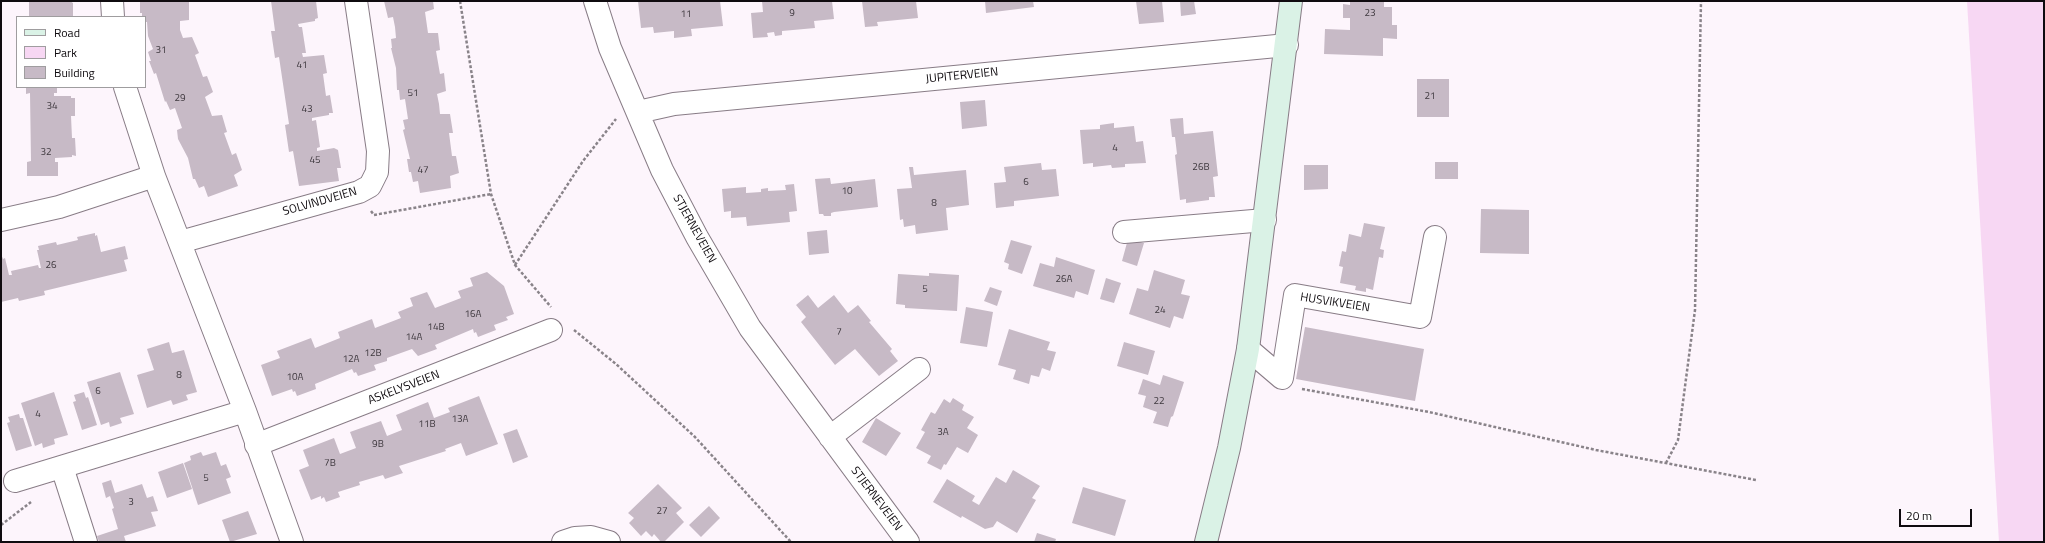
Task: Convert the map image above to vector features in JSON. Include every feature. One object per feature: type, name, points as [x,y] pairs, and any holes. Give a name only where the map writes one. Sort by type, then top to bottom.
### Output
[{"type":"main road","points":[[1206,542],[1229,448],[1248,348],[1287,45],[1291,1]]},
{"type":"street","points":[[112,1],[113,16]]},
{"type":"street","name":"SOLVINDVEIEN","points":[[180,242],[359,192],[370,186],[377,172],[378,151],[356,1]]},
{"type":"street","name":"STJERNEVEIEN","points":[[595,1],[610,48],[662,170],[697,237],[750,328],[908,542]]},
{"type":"street","name":"JUPITERVEIEN","points":[[635,105],[674,104],[1287,45]]},
{"type":"street","points":[[125,88],[154,176],[245,411],[292,542]]},
{"type":"street","points":[[1,220],[59,207],[154,176]]},
{"type":"street","points":[[1124,232],[1265,220]]},
{"type":"street","name":"HUSVIKVEIEN","points":[[1282,378],[1295,295],[1420,317],[1435,237]]},
{"type":"street","name":"ASKELYSVEIEN","points":[[256,444],[559,323]]},
{"type":"street","points":[[1248,348],[1282,378]]},
{"type":"street","points":[[830,437],[919,369]]},
{"type":"street","points":[[15,481],[245,411]]},
{"type":"street","points":[[62,467],[86,542]]},
{"type":"street","points":[[563,542],[574,538],[591,537],[610,542]]},
{"type":"path","points":[[460,1],[490,194],[514,266],[559,323],[616,364],[695,437],[791,542]]},
{"type":"path","points":[[1666,463],[1678,440],[1695,310],[1701,1]]},
{"type":"path","points":[[514,266],[582,161],[635,105]]},
{"type":"path","points":[[359,192],[374,215],[490,194]]},
{"type":"path","points":[[1282,378],[1290,385],[1301,388],[1429,412],[1596,450],[1756,480]]},
{"type":"green space","points":[[1967,1],[2044,1],[2044,542],[1999,542]]},
{"type":"building","points":[[29,1],[70,1],[73,3],[73,16],[29,16]]},
{"type":"building","points":[[140,1],[189,1],[189,20],[180,21],[180,30],[183,38],[192,37],[199,53],[195,55],[203,77],[207,76],[213,92],[205,97],[212,116],[222,115],[227,132],[224,133],[232,155],[236,153],[242,170],[234,175],[238,186],[208,197],[204,186],[199,188],[195,179],[193,179],[188,158],[178,139],[177,130],[182,128],[175,108],[170,110],[166,101],[165,102],[156,73],[154,74],[149,61],[151,61],[148,52],[153,49],[148,36],[146,16],[142,16],[142,13],[140,13]]},
{"type":"building","points":[[271,1],[316,1],[318,18],[315,19],[315,21],[298,24],[299,27],[302,27],[306,53],[302,53],[303,57],[324,55],[327,73],[323,74],[326,96],[330,95],[333,113],[312,118],[312,121],[316,120],[320,147],[317,148],[317,151],[334,148],[338,150],[341,168],[337,168],[339,181],[299,186],[293,151],[289,152],[285,125],[289,124],[279,57],[275,58],[271,31],[275,31]]},
{"type":"building","points":[[384,1],[433,1],[434,9],[425,12],[428,33],[438,33],[440,50],[436,51],[440,74],[444,73],[446,91],[437,94],[440,114],[450,114],[453,133],[449,133],[452,156],[456,156],[459,173],[450,176],[451,188],[420,193],[418,181],[413,182],[411,172],[409,172],[407,159],[410,159],[403,130],[405,129],[403,120],[408,119],[405,99],[400,100],[399,90],[397,90],[396,68],[391,48],[391,39],[396,38],[395,27],[393,17],[388,18]]},
{"type":"building","points":[[638,1],[720,1],[723,26],[691,29],[692,36],[674,38],[674,31],[654,33],[653,27],[641,28]]},
{"type":"building","points":[[762,1],[832,1],[834,19],[814,21],[815,28],[782,31],[782,35],[775,36],[774,32],[767,33],[768,37],[753,38],[751,13],[763,12]]},
{"type":"building","points":[[862,1],[916,1],[918,18],[877,22],[878,26],[865,27]]},
{"type":"building","points":[[985,1],[1033,1],[1034,7],[986,13]]},
{"type":"building","points":[[1136,1],[1162,1],[1164,22],[1139,24]]},
{"type":"building","points":[[1180,1],[1194,1],[1196,14],[1181,16]]},
{"type":"building","points":[[1350,1],[1384,1],[1384,7],[1392,7],[1392,25],[1397,25],[1397,39],[1383,38],[1383,56],[1324,54],[1325,29],[1350,30],[1350,18],[1343,18],[1343,4],[1350,5]]},
{"type":"building","points":[[1417,79],[1449,79],[1449,117],[1417,117]]},
{"type":"building","points":[[26,88],[57,88],[57,93],[54,93],[54,96],[71,96],[71,98],[75,98],[75,116],[71,116],[72,138],[75,138],[76,156],[72,155],[72,157],[55,158],[55,162],[58,162],[58,176],[27,176],[27,162],[31,161],[30,93],[26,94]]},
{"type":"building","points":[[985,100],[987,126],[962,129],[960,102]]},
{"type":"building","points":[[1183,118],[1184,134],[1213,131],[1218,176],[1213,177],[1215,197],[1209,197],[1209,200],[1186,203],[1186,199],[1180,200],[1175,155],[1177,154],[1175,137],[1172,137],[1170,119]]},
{"type":"building","points":[[1114,123],[1114,128],[1134,126],[1136,142],[1143,141],[1146,163],[1125,164],[1125,167],[1112,168],[1111,165],[1093,167],[1093,163],[1083,164],[1080,130],[1100,129],[1100,125]]},
{"type":"building","points":[[1435,162],[1458,162],[1458,179],[1435,179]]},
{"type":"building","points":[[1041,163],[1042,170],[1056,169],[1059,196],[1014,201],[1014,206],[996,208],[994,183],[1006,182],[1004,167]]},
{"type":"building","points":[[1304,165],[1328,165],[1328,189],[1304,190]]},
{"type":"building","points":[[909,167],[913,167],[914,175],[966,170],[969,205],[946,208],[948,230],[916,234],[915,225],[904,227],[903,219],[900,220],[897,189],[912,188]]},
{"type":"building","points":[[830,178],[831,184],[875,179],[878,207],[834,212],[831,213],[831,216],[819,214],[815,179]]},
{"type":"building","points":[[794,184],[797,211],[789,212],[790,222],[747,226],[746,217],[731,218],[731,211],[724,212],[722,189],[746,187],[746,193],[761,192],[761,189],[768,188],[768,191],[786,190],[785,185]]},
{"type":"building","points":[[1481,209],[1529,210],[1529,254],[1480,253]]},
{"type":"building","points":[[1364,223],[1385,227],[1380,249],[1384,250],[1383,258],[1379,257],[1373,290],[1366,288],[1366,292],[1355,290],[1356,286],[1340,283],[1343,267],[1339,266],[1342,251],[1346,252],[1349,234],[1361,237]]},
{"type":"building","points":[[827,230],[829,253],[809,255],[807,232]]},
{"type":"building","points":[[95,233],[95,236],[97,235],[101,252],[125,246],[128,259],[124,260],[127,271],[44,291],[45,295],[19,301],[18,298],[1,302],[1,254],[3,259],[5,258],[9,275],[12,275],[11,271],[38,265],[39,268],[41,268],[37,250],[39,250],[38,246],[56,242],[57,245],[78,240],[77,237]]},
{"type":"building","points":[[1128,239],[1144,243],[1137,266],[1122,261]]},
{"type":"building","points":[[1011,240],[1032,246],[1022,274],[1008,269],[1009,264],[1004,262]]},
{"type":"building","points":[[1056,257],[1095,270],[1088,295],[1076,291],[1074,298],[1033,286],[1040,263],[1054,267]]},
{"type":"building","points":[[1154,270],[1185,280],[1181,294],[1190,296],[1183,319],[1174,316],[1170,328],[1129,314],[1137,288],[1148,291]]},
{"type":"building","points":[[487,272],[504,286],[514,314],[506,317],[508,320],[494,325],[496,330],[478,337],[476,332],[474,333],[473,329],[435,345],[437,349],[418,356],[412,349],[387,358],[387,361],[374,365],[376,370],[358,376],[352,369],[315,384],[316,389],[297,396],[295,391],[293,392],[292,389],[272,396],[261,365],[280,358],[277,351],[311,338],[315,348],[340,338],[338,332],[372,319],[375,328],[401,318],[398,312],[413,306],[410,298],[427,292],[435,308],[461,298],[458,291],[473,286],[470,278]]},
{"type":"building","points":[[929,273],[959,275],[957,311],[905,308],[905,305],[896,304],[898,274],[929,276]]},
{"type":"building","points":[[1106,278],[1121,283],[1114,303],[1100,299]]},
{"type":"building","points":[[990,287],[1002,291],[997,306],[984,301]]},
{"type":"building","points":[[808,295],[818,308],[834,295],[848,313],[858,305],[871,321],[869,322],[892,349],[890,351],[898,361],[879,376],[855,349],[835,365],[801,322],[806,317],[796,305]]},
{"type":"building","points":[[966,307],[993,312],[987,347],[960,343]]},
{"type":"building","points":[[1305,327],[1424,349],[1415,401],[1296,379]]},
{"type":"building","points":[[1009,329],[1050,342],[1047,350],[1056,352],[1050,371],[1042,368],[1039,377],[1031,375],[1029,384],[1013,379],[1016,370],[998,365]]},
{"type":"building","points":[[169,342],[172,353],[184,350],[197,392],[186,395],[188,400],[173,405],[171,400],[147,408],[137,375],[154,370],[147,349]]},
{"type":"building","points":[[1124,342],[1155,351],[1148,375],[1117,366]]},
{"type":"building","points":[[120,372],[134,414],[120,418],[122,423],[110,427],[109,422],[101,425],[87,382]]},
{"type":"building","points":[[1163,375],[1184,382],[1168,427],[1153,423],[1157,412],[1143,407],[1146,396],[1138,394],[1143,379],[1160,385]]},
{"type":"building","points":[[54,392],[68,435],[54,439],[55,444],[43,448],[42,443],[35,446],[21,403]]},
{"type":"building","points":[[84,392],[86,398],[88,397],[97,425],[82,430],[73,402],[76,401],[74,395]]},
{"type":"building","points":[[479,396],[498,444],[466,456],[461,443],[445,449],[446,451],[399,466],[403,473],[385,479],[383,475],[359,482],[360,485],[338,492],[340,497],[326,502],[324,497],[321,499],[321,496],[311,500],[299,470],[309,466],[303,450],[334,438],[340,454],[356,448],[350,432],[381,421],[387,436],[402,430],[396,415],[428,402],[434,418],[450,412],[448,408]]},
{"type":"building","points":[[953,398],[964,405],[962,410],[974,417],[967,428],[978,435],[968,453],[957,447],[946,465],[944,464],[941,470],[927,463],[931,456],[916,448],[925,432],[921,430],[931,412],[935,414],[944,399],[950,403]]},
{"type":"building","points":[[19,414],[20,418],[23,418],[32,446],[16,451],[7,423],[10,422],[8,417]]},
{"type":"building","points":[[876,418],[901,433],[886,456],[862,442]]},
{"type":"building","points":[[517,429],[528,457],[513,463],[503,434]]},
{"type":"building","points":[[201,452],[203,456],[216,452],[221,466],[226,464],[231,477],[226,479],[231,493],[198,505],[184,463],[191,460],[190,456]]},
{"type":"building","points":[[183,463],[192,489],[167,498],[158,472]]},
{"type":"building","points":[[1013,470],[1040,486],[1032,498],[1036,500],[1017,533],[997,521],[993,527],[985,529],[962,516],[961,518],[933,502],[947,479],[975,496],[972,501],[979,505],[996,477],[1006,483]]},
{"type":"building","points":[[111,480],[115,493],[142,484],[147,498],[153,496],[158,511],[151,512],[156,526],[124,536],[126,542],[99,542],[97,536],[118,529],[110,496],[106,498],[102,483]]},
{"type":"building","points":[[658,484],[682,508],[676,513],[684,522],[664,542],[661,542],[654,534],[652,537],[646,531],[641,536],[629,523],[634,518],[628,513]]},
{"type":"building","points":[[1083,487],[1126,500],[1115,536],[1072,523]]},
{"type":"building","points":[[709,506],[720,518],[701,537],[689,525]]},
{"type":"building","points":[[248,511],[257,534],[230,542],[222,520]]},
{"type":"building","points":[[1037,533],[1056,539],[1055,542],[1034,542]]}]
